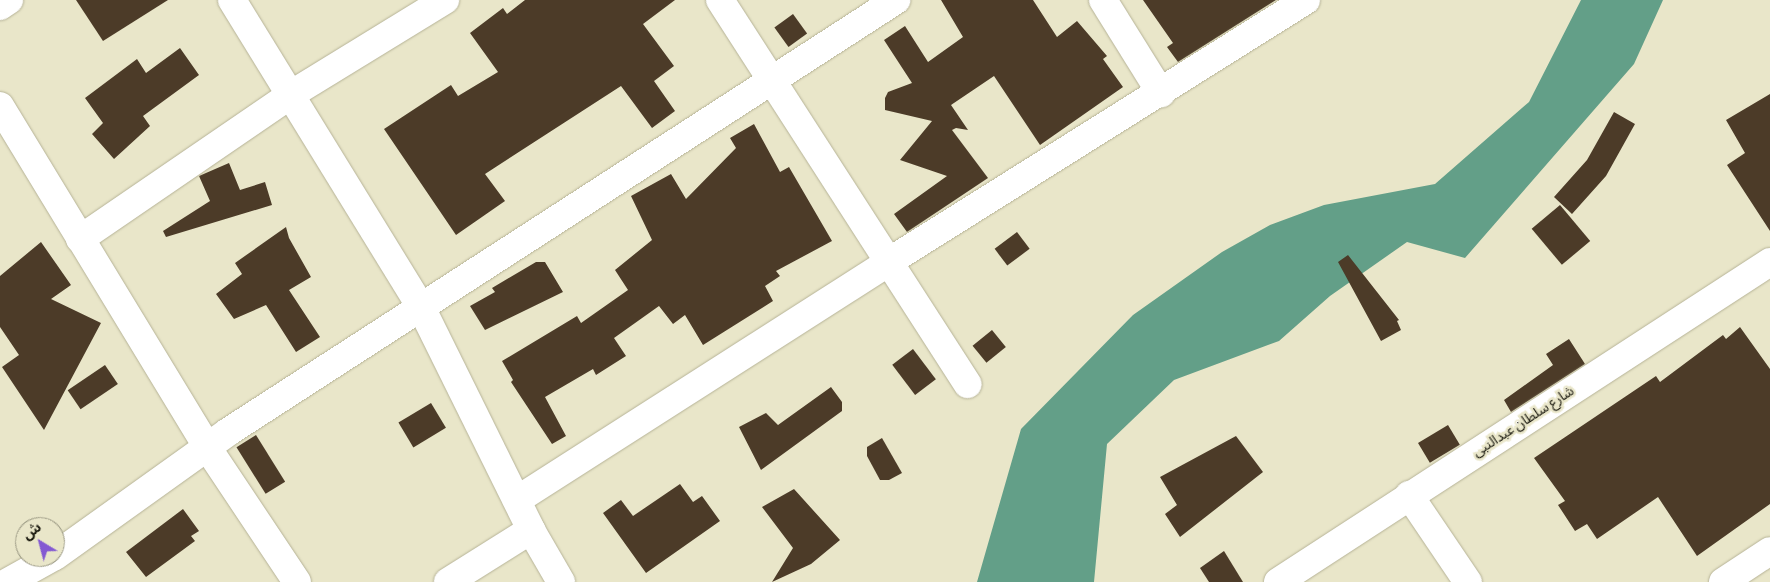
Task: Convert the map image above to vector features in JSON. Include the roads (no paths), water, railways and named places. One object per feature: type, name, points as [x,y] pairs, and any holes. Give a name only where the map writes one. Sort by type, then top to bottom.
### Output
[{"type":"street","points":[[0,6],[9,0]]},
{"type":"street","points":[[232,0],[420,307],[531,530],[561,582]]},
{"type":"street","points":[[80,239],[290,95],[445,0]]},
{"type":"street","points":[[720,0],[770,81],[890,261],[967,384]]},
{"type":"street","points":[[65,548],[208,447],[420,307],[896,0]]},
{"type":"street","points":[[1103,0],[1161,93]]},
{"type":"street","points":[[517,500],[890,261],[1161,93],[1306,0]]},
{"type":"street","points":[[0,106],[208,447],[297,582]]},
{"type":"street","name":"شارع سلطان عبدالنبى","points":[[1278,582],[1409,495],[1767,271]]},
{"type":"street","points":[[1409,495],[1468,582]]},
{"type":"street","points":[[448,582],[531,530]]},
{"type":"street","points":[[1723,582],[1770,551]]},
{"type":"street","points":[[8,582],[35,567]]}]
